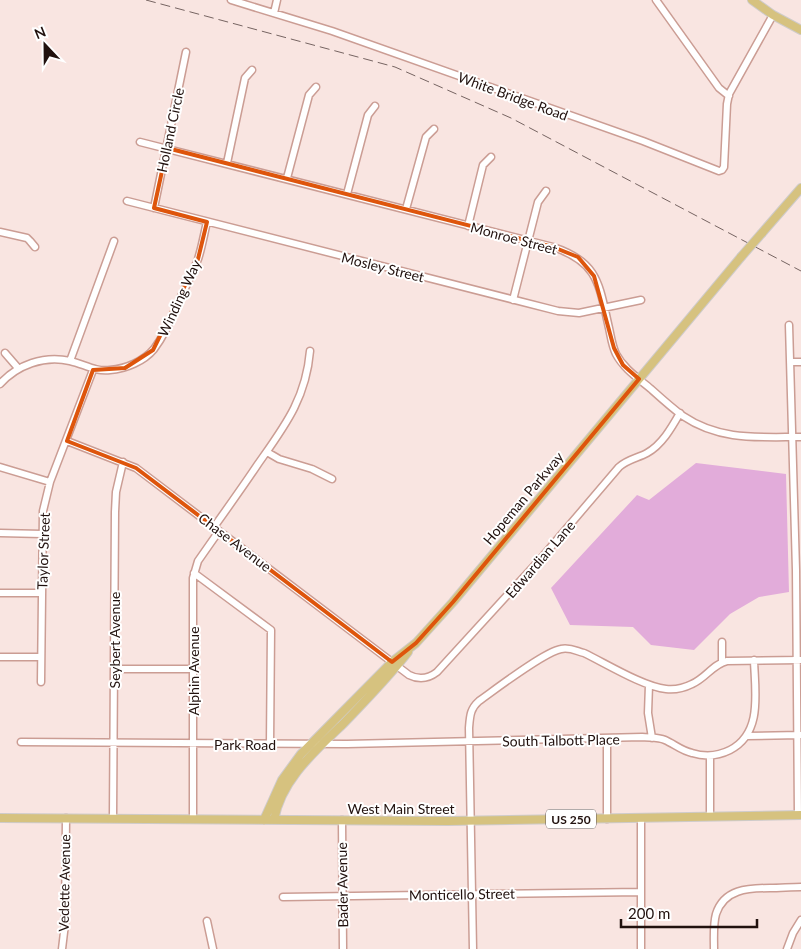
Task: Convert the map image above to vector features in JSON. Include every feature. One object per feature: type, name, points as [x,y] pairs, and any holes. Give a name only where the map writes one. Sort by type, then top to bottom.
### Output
[{"type":"main road","points":[[752,0],[773,15],[801,30]]},
{"type":"main road","name":"Hopeman Parkway","points":[[395,664],[416,643],[525,516],[801,188]]},
{"type":"main road","points":[[264,820],[282,780],[301,754],[395,664]]},
{"type":"main road","points":[[274,820],[276,807],[308,758],[395,664]]},
{"type":"main road","name":"West Main Street","points":[[0,818],[471,820],[800,815]]},
{"type":"street","name":"White Bridge Road","points":[[231,0],[332,31],[643,141],[719,171],[724,166],[729,96]]},
{"type":"street","points":[[274,13],[277,0]]},
{"type":"street","points":[[656,0],[720,88],[729,96],[736,78],[773,15]]},
{"type":"street","name":"Holland Circle","points":[[154,208],[186,52]]},
{"type":"street","points":[[227,164],[245,78],[252,70]]},
{"type":"street","points":[[287,178],[308,95],[316,87]]},
{"type":"street","points":[[347,194],[368,115],[375,106]]},
{"type":"street","points":[[406,209],[426,137],[434,129]]},
{"type":"street","name":"Monroe Street","points":[[140,142],[287,178],[561,250],[582,260],[594,276],[616,354],[628,370],[680,413],[699,424],[735,436],[759,438],[801,437]]},
{"type":"street","points":[[468,226],[483,165],[491,157]]},
{"type":"street","points":[[513,300],[538,202],[546,191]]},
{"type":"street","name":"Mosley Street","points":[[127,201],[564,312],[579,312],[641,300]]},
{"type":"street","name":"Winding Way","points":[[0,384],[18,368],[50,360],[70,361],[93,370],[125,368],[138,362],[153,350],[168,327],[198,259],[207,222]]},
{"type":"street","points":[[0,232],[27,238],[35,247]]},
{"type":"street","points":[[70,361],[114,241]]},
{"type":"street","points":[[789,325],[792,437],[798,511],[800,815]]},
{"type":"street","name":"Alphin Avenue","points":[[193,819],[194,573],[198,561],[217,529],[286,424],[296,404],[307,373],[310,351]]},
{"type":"street","points":[[5,353],[18,368]]},
{"type":"street","points":[[790,362],[801,362]]},
{"type":"street","name":"Taylor Street","points":[[41,682],[43,511],[50,482],[67,442],[93,370]]},
{"type":"street","name":"Edwardian Lane","points":[[395,664],[416,678],[428,678],[437,672],[544,555],[619,466],[654,448],[680,413]]},
{"type":"street","name":"Chase Avenue","points":[[67,442],[123,462],[145,474],[395,664]]},
{"type":"street","points":[[268,452],[279,459],[312,469],[332,479]]},
{"type":"street","name":"Seybert Avenue","points":[[113,818],[115,512],[116,492],[123,462]]},
{"type":"street","points":[[0,467],[50,482]]},
{"type":"street","points":[[0,533],[42,534]]},
{"type":"street","points":[[194,573],[271,630],[270,744]]},
{"type":"street","points":[[0,593],[42,593]]},
{"type":"street","points":[[722,642],[722,662]]},
{"type":"street","points":[[473,949],[469,741],[470,714],[475,704],[548,655],[562,649],[573,649],[584,653],[649,685],[670,690],[685,687],[698,681],[722,662],[799,660]]},
{"type":"street","points":[[0,657],[41,657]]},
{"type":"street","points":[[710,816],[710,756],[733,749],[747,736],[755,714],[754,660]]},
{"type":"street","points":[[114,669],[193,669]]},
{"type":"street","points":[[649,685],[648,713],[652,738]]},
{"type":"street","points":[[747,736],[799,735]]},
{"type":"street","name":"South Talbott Place","points":[[469,741],[652,738],[663,739],[690,753],[710,756]]},
{"type":"street","points":[[607,739],[607,819]]},
{"type":"street","name":"Park Road","points":[[21,742],[322,744],[469,741]]},
{"type":"street","name":"Vedette Avenue","points":[[62,949],[65,924],[66,818]]},
{"type":"street","points":[[641,818],[641,949]]},
{"type":"street","name":"Bader Avenue","points":[[342,820],[343,949]]},
{"type":"street","points":[[714,949],[716,915],[724,900],[730,894],[750,888],[801,887]]},
{"type":"street","name":"Monticello Street","points":[[283,897],[641,892]]},
{"type":"street","points":[[787,949],[793,933],[801,920]]},
{"type":"street","points":[[207,921],[213,949]]},
{"type":"highlighted area","points":[[167,148],[553,247],[578,257],[594,276],[614,348],[623,365],[639,379],[453,602],[416,643],[392,662],[136,468],[67,441],[93,370],[125,368],[153,350],[198,259],[207,222],[154,208]]},
{"type":"shaded area","points":[[696,463],[786,474],[789,592],[759,597],[730,614],[694,650],[651,645],[633,627],[570,625],[551,588],[637,495],[649,500]]},
{"type":"railway","points":[[146,0],[395,67],[511,118],[801,271]]}]
